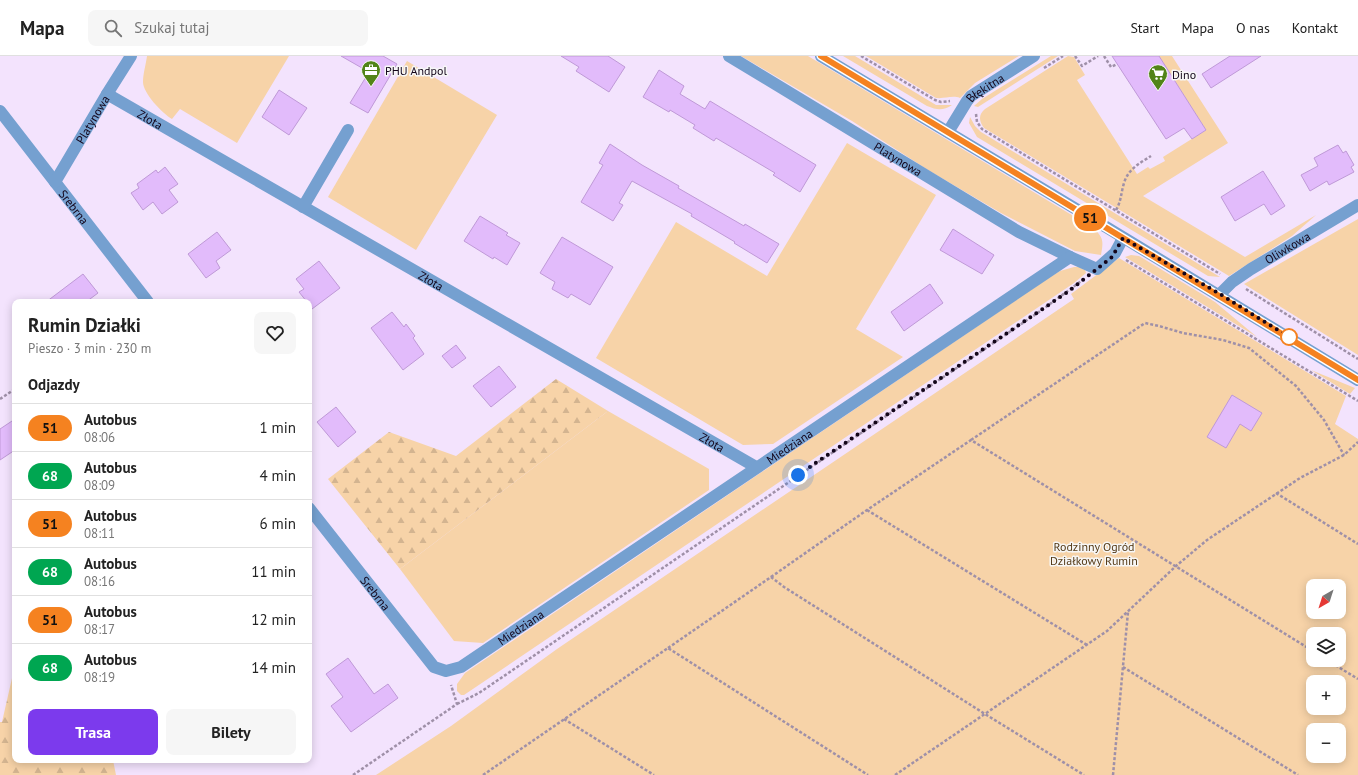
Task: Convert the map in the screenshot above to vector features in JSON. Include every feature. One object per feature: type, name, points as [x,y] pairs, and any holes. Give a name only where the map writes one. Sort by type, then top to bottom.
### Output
[{"type":"street","name":"Platynowa","points":[[55,182],[131,56]]},
{"type":"street","name":"Platynowa","points":[[728,56],[1019,232],[1070,257]]},
{"type":"street","points":[[821,56],[1123,238],[1220,294],[1358,380]]},
{"type":"street","name":"Błękitna","points":[[948,132],[971,96],[1034,56]]},
{"type":"street","name":"Złota","points":[[107,94],[756,467]]},
{"type":"street","name":"Srebrna","points":[[0,111],[146,299]]},
{"type":"street","points":[[303,206],[348,130]]},
{"type":"street","name":"Oliwkowa","points":[[1220,294],[1232,282],[1251,269],[1358,206]]},
{"type":"street","points":[[1070,257],[1097,269],[1115,253],[1123,238]]},
{"type":"street","name":"Miedziana","points":[[446,671],[461,667],[1070,257]]},
{"type":"street","name":"Srebrna","points":[[312,512],[434,667],[446,671]]},
{"type":"path","points":[[861,56],[935,100],[941,102],[952,101],[963,107],[976,115],[977,122],[982,129],[1232,282],[1258,296],[1358,359]]},
{"type":"path","points":[[1075,56],[1082,66],[1098,56]]},
{"type":"path","points":[[1104,56],[1111,67],[1117,64]]},
{"type":"path","points":[[1116,210],[1120,204],[1124,183],[1129,174],[1133,168],[1151,156]]},
{"type":"path","points":[[1115,253],[1358,401]]},
{"type":"path","points":[[353,775],[457,704],[479,693],[1039,312],[1097,269]]},
{"type":"path","points":[[482,775],[867,510],[1145,324],[1223,340],[1249,348],[1296,386],[1324,420],[1344,455]]},
{"type":"path","points":[[0,399],[12,391]]},
{"type":"path","points":[[971,440],[1306,647]]},
{"type":"path","points":[[895,775],[1107,631],[1176,566],[1207,540],[1300,478],[1344,455],[1358,442]]},
{"type":"path","points":[[1276,493],[1358,544]]},
{"type":"path","points":[[867,510],[1087,645]]},
{"type":"path","points":[[771,577],[791,592],[1084,775]]},
{"type":"path","points":[[1113,775],[1128,611]]},
{"type":"path","points":[[668,648],[868,775]]},
{"type":"path","points":[[1123,667],[1298,775]]},
{"type":"path","points":[[1338,667],[1358,679]]},
{"type":"path","points":[[446,671],[457,704]]},
{"type":"path","points":[[564,719],[654,775]]},
{"type":"green space","points":[[147,56],[289,56],[237,143],[180,109],[172,119],[163,112],[146,92],[144,87],[143,79]]},
{"type":"green space","points":[[741,56],[808,56],[1090,226],[1098,232],[1102,238],[1101,255],[1075,251],[1001,213],[928,170],[852,121]]},
{"type":"green space","points":[[843,56],[855,56],[936,105],[952,105],[940,109],[927,106]]},
{"type":"green space","points":[[866,56],[1019,56],[975,83],[960,98],[936,98]]},
{"type":"green space","points":[[1051,56],[1058,56],[978,107],[974,106],[982,99]]},
{"type":"green space","points":[[1068,56],[1074,57],[1085,75],[1077,80],[1137,174],[1148,167],[1150,169],[1165,161],[1163,157],[1206,130],[1159,56],[1172,56],[1228,143],[1143,196],[1245,257],[1316,215],[1292,236],[1229,276],[984,128],[980,118],[985,109]]},
{"type":"green space","points":[[407,61],[497,115],[416,250],[328,197]]},
{"type":"green space","points":[[970,117],[975,126],[981,132],[1220,277],[1208,276],[977,137],[969,123]]},
{"type":"green space","points":[[847,143],[936,195],[856,329],[903,357],[773,444],[743,445],[596,358],[676,222],[767,276]]},
{"type":"green space","points":[[1358,219],[1358,355],[1244,284]]},
{"type":"green space","points":[[1131,255],[1139,256],[1215,302],[1257,337],[1125,257]]},
{"type":"green space","name":"Rodzinny Ogród Działkowy Rumin","points":[[1119,258],[1346,396],[1335,424],[1358,439],[1358,775],[376,775],[451,726],[557,649],[1074,299],[1071,294]]},
{"type":"green space","points":[[1079,267],[1085,270],[1086,273],[1074,283],[464,695],[461,695],[457,691],[457,684],[465,673],[1050,277],[1060,271]]},
{"type":"green space","points":[[1311,370],[1355,388],[1350,394]]},
{"type":"green space","points":[[556,379],[608,411],[400,569],[328,479],[389,432],[456,456]]},
{"type":"green space","points":[[608,411],[709,469],[709,490],[483,643],[454,641],[400,569]]},
{"type":"green space","points":[[12,678],[12,763],[114,763],[116,775],[0,775],[0,722],[2,722]]},
{"type":"building","name":"PHU Andpol","points":[[341,56],[383,56],[397,64],[368,113],[350,103],[369,72]]},
{"type":"building","points":[[561,56],[608,56],[625,67],[609,92],[576,71],[579,67]]},
{"type":"building","name":"Dino","points":[[1112,56],[1159,56],[1206,130],[1192,139],[1184,128],[1166,139]]},
{"type":"building","points":[[1230,56],[1261,56],[1211,88],[1202,74]]},
{"type":"building","points":[[659,70],[684,86],[680,94],[705,109],[710,101],[816,165],[800,192],[773,175],[775,173],[716,138],[714,141],[693,128],[695,125],[670,110],[669,112],[643,97]]},
{"type":"building","points":[[279,90],[307,108],[289,135],[262,117]]},
{"type":"building","points":[[610,144],[642,165],[679,186],[678,188],[744,226],[745,224],[779,244],[767,263],[691,216],[692,214],[632,181],[619,203],[623,205],[613,221],[581,202],[603,165],[599,163]]},
{"type":"building","points":[[1338,145],[1343,153],[1346,151],[1354,165],[1351,167],[1354,172],[1329,185],[1327,181],[1310,191],[1301,175],[1318,166],[1314,158]]},
{"type":"building","points":[[165,167],[178,184],[169,190],[178,202],[162,214],[153,202],[143,210],[131,193],[139,188],[137,184],[156,170],[158,173]]},
{"type":"building","points":[[1263,171],[1285,206],[1271,215],[1264,204],[1235,221],[1221,197]]},
{"type":"building","points":[[480,216],[508,233],[506,235],[520,243],[507,265],[494,257],[493,259],[464,241]]},
{"type":"building","points":[[953,229],[994,255],[982,274],[940,250]]},
{"type":"building","points":[[217,232],[231,250],[216,261],[220,268],[206,278],[188,254]]},
{"type":"building","points":[[562,237],[613,267],[590,305],[571,294],[568,298],[552,289],[555,282],[540,273]]},
{"type":"building","points":[[319,261],[340,288],[312,309],[312,299],[305,299],[299,292],[304,289],[296,279]]},
{"type":"building","points":[[83,274],[98,293],[90,299],[50,299]]},
{"type":"building","points":[[930,284],[943,303],[904,331],[891,312]]},
{"type":"building","points":[[392,312],[404,327],[406,324],[415,336],[413,338],[424,354],[403,370],[371,328]]},
{"type":"building","points":[[456,345],[466,358],[452,368],[442,356]]},
{"type":"building","points":[[499,366],[516,387],[491,407],[473,386]]},
{"type":"building","points":[[1232,395],[1262,413],[1251,431],[1240,424],[1226,448],[1207,437]]},
{"type":"building","points":[[336,407],[356,432],[338,447],[317,422]]},
{"type":"building","points":[[12,421],[12,452],[0,460],[0,429]]},
{"type":"building","points":[[348,658],[374,694],[388,684],[398,698],[351,732],[331,706],[343,697],[326,674]]},
{"type":"bus line","name":"51","points":[[821,56],[1123,238],[1220,294],[1358,380]]},
{"type":"place","name":"PHU Andpol","points":[[371,87]]},
{"type":"place","name":"Dino","points":[[1158,91]]},
{"type":"route","points":[[798,475],[1069,291],[1112,257],[1123,238],[1220,294],[1289,337]]}]
